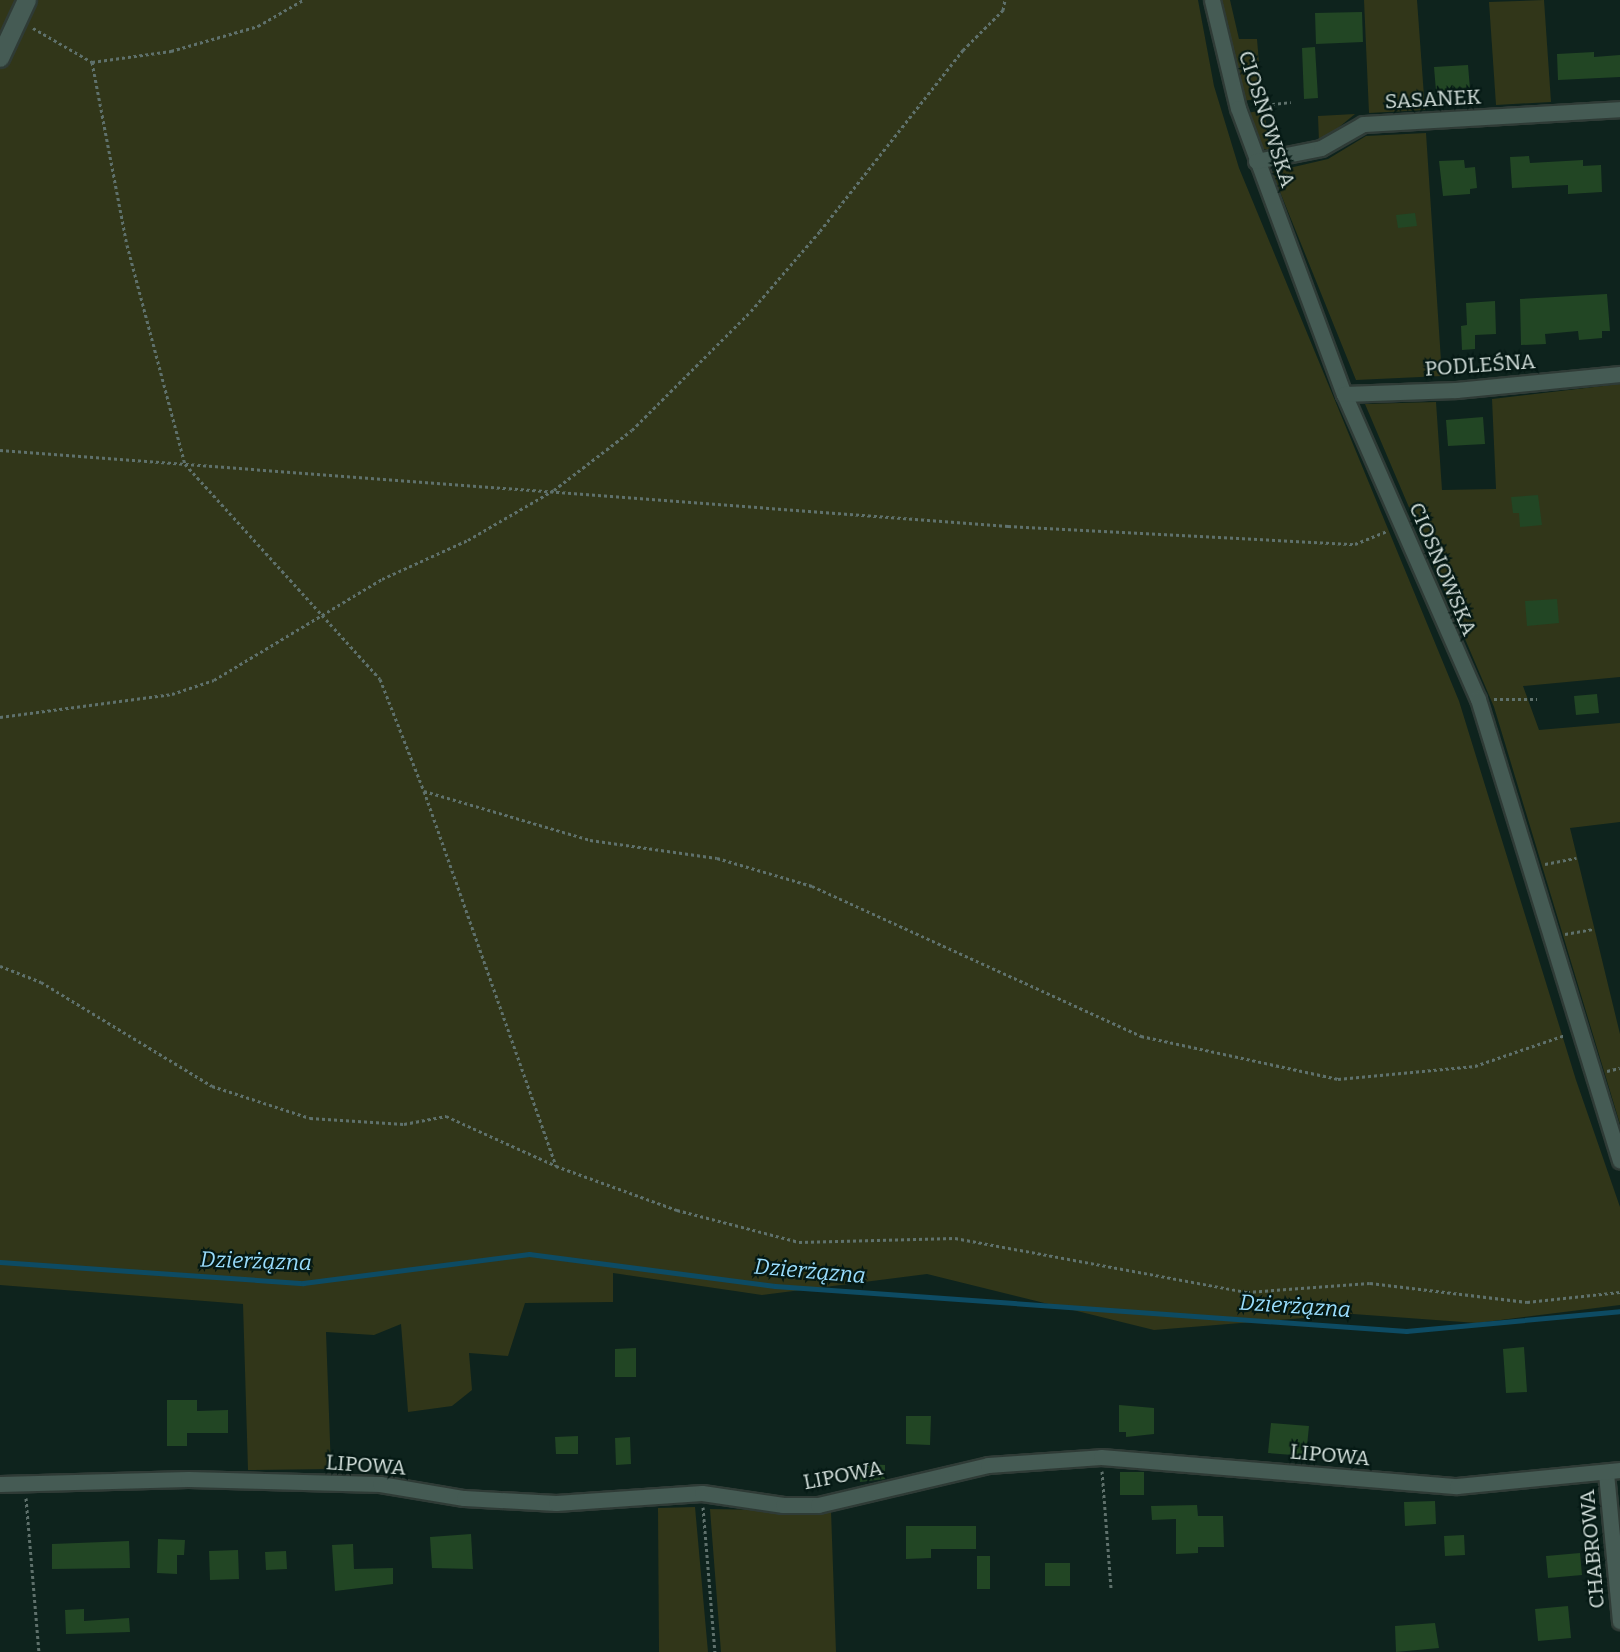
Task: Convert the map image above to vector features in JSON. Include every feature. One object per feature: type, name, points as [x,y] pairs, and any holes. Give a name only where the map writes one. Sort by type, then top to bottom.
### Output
[{"type":"main road","points":[[0,58],[27,0]]},
{"type":"street","name":"CIOSNOWSKA","points":[[1212,0],[1238,108],[1344,394],[1478,699],[1531,867],[1577,1031],[1620,1161]]},
{"type":"street","name":"SASANEK","points":[[1256,161],[1321,148],[1363,124],[1620,109]]},
{"type":"street","name":"PODLEŚNA","points":[[1344,394],[1456,390],[1620,374]]},
{"type":"street","name":"LIPOWA","points":[[0,1484],[188,1479],[369,1484],[464,1498],[556,1503],[702,1493],[783,1505],[818,1505],[988,1465],[1101,1457],[1457,1486],[1613,1471]]},
{"type":"street","name":"CHABROWA","points":[[1613,1471],[1620,1621]]},
{"type":"path","points":[[18,19],[92,62],[171,51],[258,26],[303,0]]},
{"type":"path","points":[[0,717],[172,694],[213,680],[382,579],[503,521],[554,490],[632,430],[751,311],[820,231],[963,50],[1003,10],[1005,0]]},
{"type":"path","points":[[92,62],[127,245],[185,464],[380,679],[424,790],[556,1166]]},
{"type":"path","points":[[1238,108],[1291,102]]},
{"type":"path","points":[[0,450],[1008,526],[1355,544],[1401,525]]},
{"type":"path","points":[[1478,699],[1537,699]]},
{"type":"path","points":[[424,790],[590,840],[717,858],[812,886],[1141,1036],[1338,1079],[1475,1066],[1577,1031]]},
{"type":"path","points":[[1531,867],[1576,858]]},
{"type":"path","points":[[1551,937],[1593,929]]},
{"type":"path","points":[[0,966],[42,982],[212,1086],[310,1118],[404,1124],[446,1116],[556,1166],[677,1210],[799,1242],[955,1238],[1247,1292],[1370,1283],[1527,1302],[1620,1292]]},
{"type":"path","points":[[1101,1457],[1111,1589]]},
{"type":"path","points":[[24,1485],[39,1652]]},
{"type":"path","points":[[702,1493],[715,1652]]},
{"type":"green space","points":[[0,0],[1198,0],[1214,86],[1239,168],[1459,701],[1576,1080],[1620,1207],[1620,1305],[1477,1323],[1353,1314],[1154,1330],[927,1274],[762,1295],[613,1273],[613,1302],[525,1303],[508,1356],[469,1353],[472,1390],[452,1406],[408,1412],[401,1324],[374,1335],[326,1332],[331,1469],[248,1470],[243,1304],[0,1285]]},
{"type":"green space","points":[[1220,0],[1230,0],[1239,39],[1257,39],[1262,98],[1243,101]]},
{"type":"green space","points":[[1364,0],[1417,0],[1425,110],[1369,113]]},
{"type":"green space","points":[[1544,0],[1551,102],[1496,105],[1489,2]]},
{"type":"green space","points":[[1264,110],[1270,151],[1258,147],[1247,113]]},
{"type":"green space","points":[[1355,114],[1316,146],[1277,153],[1270,151],[1319,142],[1318,116]]},
{"type":"green space","points":[[1426,133],[1442,376],[1356,380],[1272,172],[1328,159],[1366,136]]},
{"type":"green space","points":[[1620,384],[1620,677],[1523,686],[1539,730],[1620,723],[1620,822],[1570,828],[1620,1034],[1620,1124],[1494,707],[1365,404],[1436,402],[1442,490],[1496,489],[1492,399]]},
{"type":"green space","points":[[695,1507],[708,1652],[659,1652],[658,1508]]},
{"type":"green space","points":[[710,1509],[831,1511],[836,1652],[721,1652]]},
{"type":"building","points":[[1362,12],[1363,42],[1316,44],[1315,13]]},
{"type":"building","points":[[1315,47],[1318,98],[1304,99],[1302,48]]},
{"type":"building","points":[[1594,52],[1594,57],[1620,55],[1620,77],[1558,80],[1557,54]]},
{"type":"building","points":[[1468,65],[1470,89],[1436,91],[1434,67]]},
{"type":"building","points":[[1529,156],[1530,163],[1583,160],[1583,166],[1601,165],[1602,192],[1568,194],[1568,185],[1512,188],[1510,157]]},
{"type":"building","points":[[1464,160],[1465,168],[1475,167],[1477,188],[1470,189],[1470,194],[1443,196],[1439,161]]},
{"type":"building","points":[[1415,213],[1417,226],[1398,228],[1396,215]]},
{"type":"building","points":[[1607,294],[1610,331],[1602,331],[1602,338],[1579,340],[1578,331],[1545,334],[1546,344],[1521,345],[1520,299]]},
{"type":"building","points":[[1495,301],[1496,334],[1475,335],[1475,349],[1462,350],[1461,326],[1467,325],[1466,303]]},
{"type":"building","points":[[1483,417],[1485,444],[1448,446],[1446,420]]},
{"type":"building","points":[[1538,495],[1542,525],[1520,527],[1519,513],[1513,513],[1511,497]]},
{"type":"building","points":[[1557,599],[1559,623],[1527,626],[1525,601]]},
{"type":"building","points":[[1597,694],[1599,713],[1576,715],[1574,696]]},
{"type":"building","points":[[1524,1347],[1527,1392],[1506,1393],[1503,1349]]},
{"type":"building","points":[[636,1348],[636,1377],[615,1377],[615,1349]]},
{"type":"building","points":[[167,1400],[197,1400],[197,1411],[228,1410],[228,1433],[187,1433],[187,1446],[167,1446]]},
{"type":"building","points":[[1119,1405],[1154,1408],[1154,1434],[1126,1437],[1126,1432],[1119,1432]]},
{"type":"building","points":[[906,1416],[931,1416],[930,1445],[906,1444]]},
{"type":"building","points":[[1271,1423],[1309,1426],[1306,1456],[1268,1453]]},
{"type":"building","points":[[578,1436],[578,1454],[556,1454],[555,1437]]},
{"type":"building","points":[[630,1437],[631,1464],[616,1465],[615,1438]]},
{"type":"building","points":[[861,1464],[885,1465],[885,1479],[860,1482]]},
{"type":"building","points":[[1120,1472],[1144,1472],[1144,1495],[1120,1495]]},
{"type":"building","points":[[1435,1501],[1436,1524],[1405,1526],[1404,1502]]},
{"type":"building","points":[[1197,1505],[1198,1516],[1223,1516],[1224,1547],[1198,1547],[1198,1553],[1176,1554],[1176,1519],[1152,1520],[1151,1506]]},
{"type":"building","points":[[906,1526],[976,1526],[976,1549],[931,1549],[931,1558],[906,1559]]},
{"type":"building","points":[[471,1534],[473,1569],[432,1568],[430,1537]]},
{"type":"building","points":[[1464,1535],[1465,1555],[1445,1556],[1444,1536]]},
{"type":"building","points":[[158,1539],[185,1540],[184,1555],[177,1555],[177,1574],[157,1573]]},
{"type":"building","points":[[129,1541],[130,1568],[52,1569],[52,1544]]},
{"type":"building","points":[[353,1544],[354,1569],[393,1568],[393,1584],[335,1591],[332,1545]]},
{"type":"building","points":[[238,1550],[239,1579],[210,1580],[209,1551]]},
{"type":"building","points":[[286,1551],[287,1569],[266,1570],[265,1552]]},
{"type":"building","points":[[1580,1553],[1582,1575],[1548,1578],[1546,1556]]},
{"type":"building","points":[[977,1556],[990,1556],[990,1589],[977,1589]]},
{"type":"building","points":[[1045,1563],[1070,1563],[1070,1586],[1045,1586]]},
{"type":"building","points":[[1568,1606],[1571,1638],[1538,1641],[1535,1609]]},
{"type":"building","points":[[84,1609],[84,1621],[129,1618],[130,1632],[66,1634],[65,1610]]},
{"type":"building","points":[[1435,1623],[1439,1648],[1396,1652],[1395,1626]]},
{"type":"waterway","name":"Dzierżązna","points":[[0,1262],[303,1283],[529,1254],[775,1286],[1406,1331],[1620,1311]]}]
